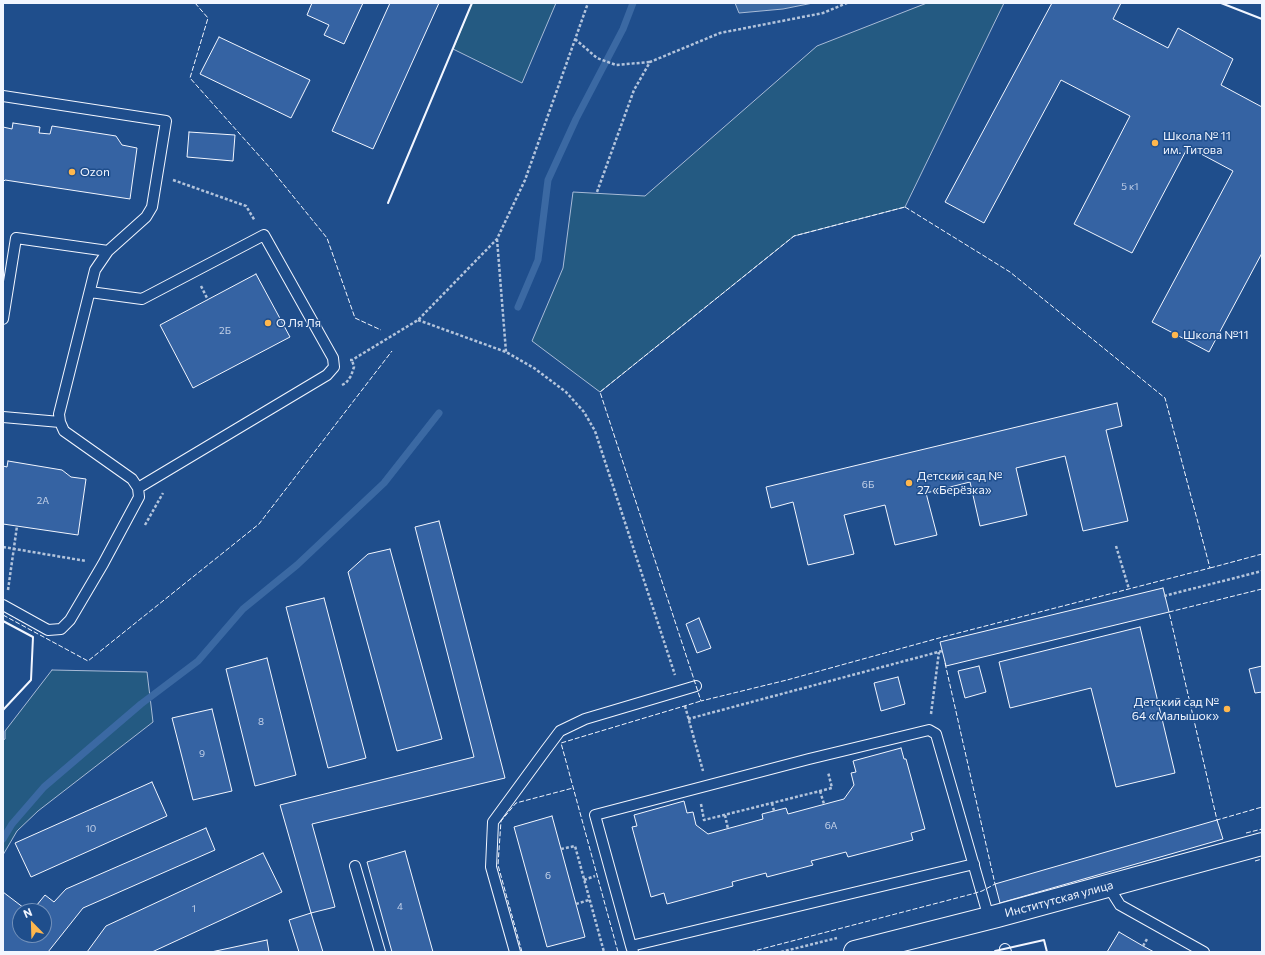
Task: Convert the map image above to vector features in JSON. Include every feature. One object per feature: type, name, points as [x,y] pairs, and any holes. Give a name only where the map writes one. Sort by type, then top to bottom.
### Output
[{"type":"street","name":"Институтская улица","points":[[856,952],[989,918],[1262,844]]},
{"type":"lane","points":[[3,96],[166,121],[152,207],[146,217],[108,252],[95,270],[58,414],[64,431],[132,479],[138,488],[139,498],[70,620],[60,629],[48,630],[3,605]]},
{"type":"lane","points":[[90,292],[142,299],[264,235],[333,358],[334,367],[327,375],[138,488]]},
{"type":"lane","points":[[3,318],[16,238],[108,252]]},
{"type":"lane","points":[[3,417],[60,422]]},
{"type":"lane","points":[[515,952],[491,867],[493,822],[560,731],[584,719],[696,686]]},
{"type":"lane","points":[[974,864],[632,949],[595,815],[708,787],[809,759],[929,730],[936,734],[974,864],[989,918]]},
{"type":"lane","points":[[355,866],[380,952]]},
{"type":"lane","points":[[1108,886],[1120,905],[1204,952]]},
{"type":"path","points":[[339,387],[346,383],[352,376],[354,367],[352,360],[418,320],[497,239],[526,180],[588,3]]},
{"type":"path","points":[[575,39],[597,58],[616,65],[650,62],[720,33],[822,13],[847,3]]},
{"type":"path","points":[[597,192],[634,90],[650,62]]},
{"type":"path","points":[[158,174],[246,206],[264,235]]},
{"type":"path","points":[[497,239],[506,352]]},
{"type":"path","points":[[418,320],[506,352],[534,368],[566,392],[584,412],[595,431],[680,690],[708,787]]},
{"type":"path","points":[[143,529],[165,490]]},
{"type":"path","points":[[8,590],[17,526]]},
{"type":"path","points":[[1116,546],[1129,589]]},
{"type":"path","points":[[3,547],[103,564]]},
{"type":"path","points":[[1164,596],[1262,571]]},
{"type":"path","points":[[688,719],[941,651],[929,730]]},
{"type":"path","points":[[700,800],[704,820],[832,788],[828,769]]},
{"type":"path","points":[[820,791],[824,804]]},
{"type":"path","points":[[772,803],[774,811]]},
{"type":"path","points":[[724,815],[728,828]]},
{"type":"path","points":[[561,849],[574,846],[604,952]]},
{"type":"path","points":[[576,904],[589,900]]},
{"type":"shaded area","points":[[472,3],[556,3],[522,83],[453,49]]},
{"type":"shaded area","points":[[735,3],[813,3],[783,9],[739,13]]},
{"type":"shaded area","points":[[927,3],[1004,3],[905,207],[794,236],[600,392],[532,341],[563,268],[573,192],[645,196],[817,46]]},
{"type":"shaded area","points":[[52,670],[147,672],[153,722],[38,811],[17,831],[3,855],[3,740],[5,739],[5,731]]},
{"type":"building","points":[[312,3],[363,3],[344,44],[324,35],[329,25],[307,15]]},
{"type":"building","points":[[390,3],[439,3],[373,149],[332,131]]},
{"type":"building","points":[[1052,3],[1121,3],[1113,19],[1168,48],[1178,28],[1233,59],[1221,85],[1262,107],[1262,253],[1209,352],[1152,322],[1233,171],[1188,147],[1132,253],[1074,224],[1130,116],[1061,80],[984,223],[945,202]]},
{"type":"building","points":[[219,37],[310,80],[291,118],[200,74]]},
{"type":"building","points":[[13,123],[40,127],[39,133],[50,134],[52,126],[116,136],[122,145],[137,148],[130,199],[5,180],[3,182],[3,127],[12,129]]},
{"type":"building","points":[[189,132],[235,135],[233,161],[187,157]]},
{"type":"building","points":[[256,274],[290,337],[193,388],[160,325]]},
{"type":"building","points":[[1117,403],[1122,426],[1106,430],[1128,521],[1083,531],[1065,456],[1016,468],[1027,515],[980,526],[970,482],[926,493],[937,535],[895,545],[885,505],[844,515],[854,554],[808,565],[793,502],[771,508],[766,487]]},
{"type":"building","points":[[8,461],[62,470],[71,477],[86,479],[78,535],[3,524],[3,466],[7,467]]},
{"type":"building","points":[[439,521],[505,778],[312,824],[335,907],[311,913],[280,805],[474,757],[415,527]]},
{"type":"building","points":[[390,549],[442,739],[397,751],[348,572],[368,554]]},
{"type":"building","points":[[1163,588],[1169,612],[946,666],[940,642]]},
{"type":"building","points":[[324,598],[366,758],[328,768],[286,607]]},
{"type":"building","points":[[699,618],[711,648],[697,653],[686,624]]},
{"type":"building","points":[[1140,627],[1175,773],[1116,787],[1091,688],[1010,708],[999,662]]},
{"type":"building","points":[[267,658],[296,775],[255,786],[226,669]]},
{"type":"building","points":[[979,666],[986,692],[965,698],[958,671]]},
{"type":"building","points":[[1262,666],[1262,692],[1255,693],[1249,669]]},
{"type":"building","points":[[898,677],[905,704],[881,711],[874,683]]},
{"type":"building","points":[[212,709],[232,791],[193,800],[172,718]]},
{"type":"building","points":[[901,748],[904,759],[906,759],[925,829],[911,833],[913,840],[848,857],[846,852],[811,861],[813,865],[767,877],[766,873],[732,882],[733,886],[667,904],[664,893],[651,897],[632,827],[637,826],[634,815],[684,801],[687,813],[693,812],[696,825],[708,834],[763,819],[762,814],[786,808],[788,814],[844,799],[854,785],[851,773],[856,772],[853,761]]},
{"type":"building","points":[[152,782],[167,816],[31,877],[15,843]]},
{"type":"building","points":[[552,816],[585,937],[547,947],[514,827]]},
{"type":"building","points":[[1217,820],[1223,839],[1000,903],[995,884]]},
{"type":"building","points":[[206,828],[215,850],[83,908],[48,952],[3,952],[3,892],[17,903],[12,903],[12,943],[52,943],[52,903],[38,903],[45,895],[54,902],[66,889]]},
{"type":"building","points":[[405,851],[433,952],[392,952],[367,862]]},
{"type":"building","points":[[263,853],[282,892],[152,952],[87,952],[106,926]]},
{"type":"building","points":[[311,913],[323,952],[299,952],[289,920]]},
{"type":"building","points":[[1119,932],[1143,946],[1154,952],[1107,952]]},
{"type":"building","points":[[267,940],[269,952],[211,952]]},
{"type":"waterway","points":[[518,307],[538,260],[548,180],[576,119],[623,29],[633,3]]},
{"type":"waterway","points":[[3,839],[12,824],[44,787],[141,704],[198,661],[243,609],[297,565],[384,483],[439,413]]},
{"type":"fence","points":[[195,3],[208,18],[190,78],[271,169],[327,238],[355,318],[381,330]]},
{"type":"fence","points":[[905,207],[1010,272],[1165,398],[1210,568],[939,638],[787,680],[701,701],[600,392],[794,236],[905,207]]},
{"type":"fence","points":[[3,615],[88,661],[259,524],[392,351]]},
{"type":"fence","points":[[1210,568],[1262,554]]},
{"type":"fence","points":[[1262,589],[1169,612],[1217,820],[1262,807]]},
{"type":"fence","points":[[750,952],[972,894],[982,891],[995,884],[945,663]]},
{"type":"fence","points":[[618,952],[561,743],[701,701]]},
{"type":"fence","points":[[522,952],[498,865],[501,821],[516,803],[573,788]]},
{"type":"fence","points":[[1246,833],[1262,829]]},
{"type":"fence","points":[[1255,861],[1262,859]]},
{"type":"wall","points":[[388,203],[472,3]]},
{"type":"wall","points":[[1221,3],[1262,19]]},
{"type":"wall","points":[[3,621],[33,637],[31,680],[3,710]]},
{"type":"wall","points":[[995,951],[1044,940],[1047,952]]},
{"type":"place","name":"Школа № 11 им. Титова","points":[[1155,143]]},
{"type":"place","name":"Ozon","points":[[72,172]]},
{"type":"place","name":"О Ля Ля","points":[[268,323]]},
{"type":"place","name":"Школа №11","points":[[1175,335]]},
{"type":"place","name":"Детский сад № 27 «Берёзка»","points":[[909,483]]},
{"type":"place","name":"Детский сад № 64 «Малышок»","points":[[1227,709]]}]
